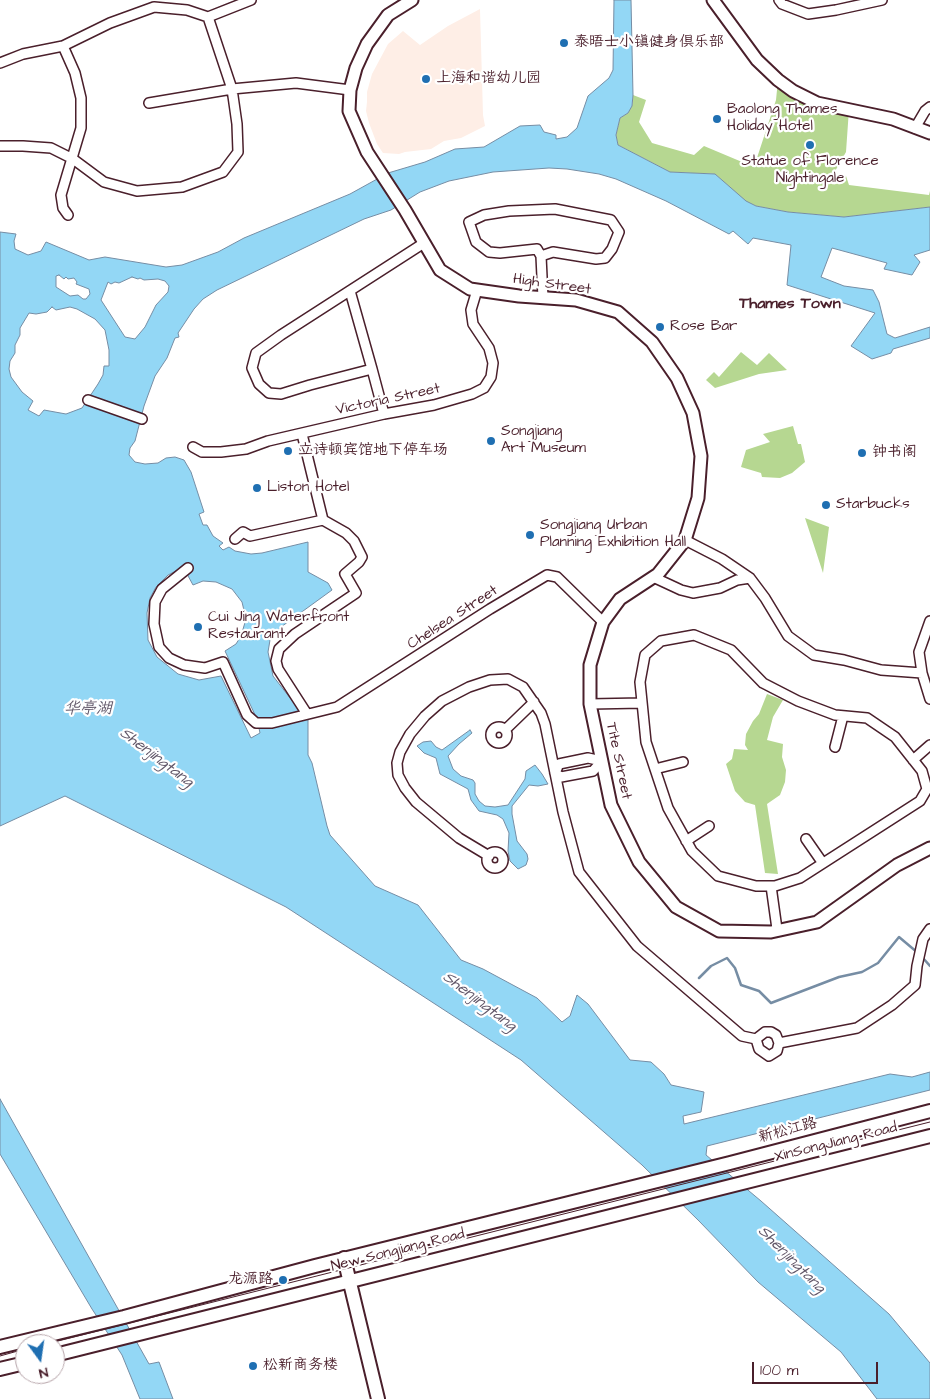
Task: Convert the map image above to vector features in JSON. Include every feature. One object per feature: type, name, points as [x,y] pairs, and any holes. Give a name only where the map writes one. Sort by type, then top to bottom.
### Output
[{"type":"main road","name":"新松江路","points":[[653,1183],[930,1111]]},
{"type":"main road","name":"XinSongJiang Road","points":[[749,1181],[930,1136]]},
{"type":"main road","name":"New Songjiang Road","points":[[65,1352],[749,1181]]},
{"type":"main road","name":"New Songjiang Road","points":[[0,1347],[124,1317],[344,1258],[653,1183]]},
{"type":"main road","points":[[344,1258],[378,1399]]},
{"type":"main road","points":[[0,1369],[15,1365]]},
{"type":"street","points":[[0,63],[23,54],[63,46],[110,23],[154,7],[187,10],[208,17],[251,0]]},
{"type":"street","name":"High Street","points":[[412,0],[388,15],[367,44],[356,68],[350,90],[349,111],[367,152],[404,208],[440,270],[470,289],[576,300],[618,312],[652,342],[677,378],[693,413],[701,456],[698,498],[686,540],[658,574],[620,599],[603,622]]},
{"type":"street","points":[[713,0],[757,60],[793,91],[817,103],[893,119],[930,134]]},
{"type":"street","points":[[779,0],[782,4],[808,14],[882,0]]},
{"type":"street","points":[[0,146],[51,148],[73,159],[104,182],[137,191],[182,187],[223,172],[238,152],[237,124],[232,89],[208,17]]},
{"type":"street","points":[[63,46],[75,72],[81,98],[81,128],[61,195],[63,208],[68,215]]},
{"type":"street","points":[[149,103],[232,89],[296,83],[350,90]]},
{"type":"street","points":[[915,128],[925,111],[930,107]]},
{"type":"street","points":[[541,256],[553,252],[596,259],[605,258],[612,249],[619,232],[611,220],[555,209],[508,211],[484,215],[469,222],[476,242],[489,252],[500,253],[537,249],[541,256],[543,298]]},
{"type":"street","points":[[372,369],[281,394],[269,393],[259,384],[252,368],[256,353],[424,243]]},
{"type":"street","name":"Victoria Street","points":[[193,447],[202,452],[246,449],[384,414],[434,405],[472,394],[484,388],[491,377],[493,364],[489,348],[473,324],[471,310],[477,290]]},
{"type":"street","points":[[350,291],[384,414]]},
{"type":"street","points":[[88,400],[142,419]]},
{"type":"street","points":[[302,434],[323,520]]},
{"type":"street","points":[[235,539],[243,532],[250,536],[323,520],[346,533],[354,541],[362,557],[345,574],[356,593],[295,634],[279,649],[276,661],[278,669],[307,714]]},
{"type":"street","points":[[686,540],[722,559],[750,578],[765,598],[788,636],[814,655],[844,660],[881,670],[922,673]]},
{"type":"street","name":"Chelsea Street","points":[[188,568],[162,589],[155,602],[154,624],[159,647],[169,658],[184,665],[206,668],[223,662],[248,715],[256,724],[272,723],[337,707],[490,609],[547,575],[557,577],[603,622]]},
{"type":"street","points":[[653,577],[681,590],[693,593],[720,588],[737,580],[750,578]]},
{"type":"street","points":[[930,621],[919,652],[922,673],[930,699]]},
{"type":"street","name":"Tite Street","points":[[603,622],[590,665],[590,704],[611,805],[639,862],[676,907],[719,931],[771,932],[817,922],[897,866],[930,848]]},
{"type":"street","points":[[929,792],[922,771],[895,737],[868,718],[835,715],[798,701],[763,683],[731,650],[694,635],[661,641],[645,655],[640,682],[646,742],[668,808],[692,851],[718,876],[756,886],[772,886],[800,878],[822,862],[920,801],[929,792],[930,778]]},
{"type":"street","points":[[489,856],[459,838],[416,802],[398,775],[397,763],[400,752],[410,734],[425,716],[442,701],[469,687],[490,680],[508,679],[523,688],[541,713],[545,724],[563,812],[580,872],[637,946],[742,1036],[756,1038],[765,1032],[771,1032],[776,1035],[779,1043],[777,1051],[769,1056],[759,1049],[756,1038]]},
{"type":"street","points":[[505,730],[534,702]]},
{"type":"street","points":[[590,704],[642,703]]},
{"type":"street","points":[[835,747],[843,716]]},
{"type":"street","points":[[913,760],[930,745]]},
{"type":"street","points":[[555,773],[560,764],[588,758],[602,761]]},
{"type":"street","points":[[555,773],[561,777],[592,771],[602,761]]},
{"type":"street","points":[[655,769],[683,762]]},
{"type":"street","points":[[686,841],[709,826]]},
{"type":"street","points":[[806,838],[822,862]]},
{"type":"street","points":[[772,886],[777,930]]},
{"type":"street","points":[[779,1043],[857,1028],[892,1005],[915,985],[923,939],[930,929]]},
{"type":"shaded area","name":"上海和谐幼儿园","points":[[480,9],[483,115],[485,126],[461,138],[444,141],[431,149],[399,154],[383,153],[377,144],[366,111],[367,92],[372,74],[388,44],[403,31],[420,45],[448,26]]},
{"type":"green space","points":[[778,80],[793,91],[849,109],[846,152],[834,173],[846,176],[849,185],[929,195],[930,191],[930,207],[844,217],[788,212],[756,206],[745,201],[715,174],[670,172],[618,145],[616,135],[620,118],[628,113],[632,106],[633,95],[646,100],[639,122],[652,143],[694,155],[704,146],[754,167],[776,100]]},
{"type":"green space","points":[[741,352],[757,365],[769,353],[787,370],[759,374],[715,388],[706,380],[714,372],[719,377]]},
{"type":"green space","points":[[793,426],[798,444],[801,444],[805,462],[792,473],[780,478],[762,477],[761,473],[741,467],[746,450],[770,442],[763,434]]},
{"type":"green space","points":[[805,518],[829,527],[823,573]]},
{"type":"green space","points":[[767,694],[783,700],[773,717],[767,740],[783,744],[782,757],[786,770],[785,782],[780,795],[767,804],[778,874],[765,873],[755,805],[745,802],[735,791],[726,764],[732,759],[734,749],[748,750],[745,745],[746,734],[759,714]]},
{"type":"water","points":[[614,0],[631,0],[633,95],[632,106],[628,113],[620,118],[616,135],[618,145],[670,172],[715,174],[746,201],[756,206],[788,212],[844,217],[930,207],[930,250],[914,255],[920,262],[912,275],[884,269],[887,263],[832,248],[821,277],[844,286],[873,290],[879,302],[887,334],[895,338],[930,327],[930,338],[893,349],[891,353],[872,359],[851,346],[875,313],[787,285],[791,245],[753,238],[748,244],[733,231],[729,234],[666,201],[616,179],[599,174],[549,168],[493,172],[449,181],[420,192],[391,210],[364,219],[217,290],[203,299],[178,333],[179,337],[175,338],[167,358],[155,376],[129,455],[135,462],[145,464],[158,463],[166,458],[175,457],[184,460],[191,472],[204,512],[199,514],[203,525],[207,525],[213,536],[223,543],[219,546],[223,550],[229,547],[235,551],[251,554],[262,553],[308,542],[308,572],[328,583],[332,590],[281,627],[270,640],[268,652],[273,676],[301,712],[308,718],[308,755],[312,763],[330,835],[375,886],[418,905],[461,960],[483,969],[537,998],[562,1022],[570,1016],[577,995],[588,1004],[630,1060],[651,1062],[664,1074],[671,1085],[704,1092],[701,1112],[683,1116],[684,1124],[890,1074],[912,1077],[930,1072],[930,1090],[707,1146],[706,1155],[889,1314],[930,1363],[930,1399],[877,1399],[841,1352],[758,1282],[642,1165],[521,1060],[286,907],[65,796],[0,826],[0,232],[16,234],[14,241],[15,249],[28,255],[41,251],[46,242],[89,260],[105,257],[166,267],[182,265],[218,252],[244,238],[350,194],[388,173],[425,162],[455,149],[484,147],[520,126],[540,125],[544,132],[556,135],[556,139],[567,137],[577,128],[588,96],[609,78],[613,70]],"holes":[[[59,275],[64,279],[66,277],[68,279],[74,278],[77,282],[76,284],[89,289],[90,294],[86,299],[78,295],[70,296],[56,287],[56,276]],[[132,277],[144,280],[158,279],[165,281],[169,286],[168,292],[156,305],[145,327],[135,339],[125,337],[101,300],[108,282],[111,284],[119,283]],[[52,307],[56,310],[70,307],[95,319],[105,330],[109,350],[109,366],[104,366],[103,375],[82,408],[66,414],[44,410],[39,416],[28,410],[33,401],[22,392],[11,377],[9,369],[10,361],[15,353],[15,345],[20,335],[20,328],[29,313],[47,312]],[[188,565],[192,571],[187,574],[193,585],[203,581],[216,582],[232,589],[242,602],[246,619],[241,636],[236,644],[225,651],[257,719],[260,733],[251,738],[221,676],[199,680],[178,674],[157,657],[148,640],[147,613],[150,598],[156,587],[168,575]]]},
{"type":"water","points":[[470,730],[472,733],[448,756],[453,769],[461,776],[473,780],[475,783],[475,794],[485,806],[508,805],[525,779],[526,771],[535,765],[548,784],[529,785],[512,806],[517,841],[527,854],[528,859],[526,865],[518,869],[510,861],[508,851],[509,833],[503,819],[497,815],[479,811],[471,800],[468,789],[440,774],[436,758],[424,753],[417,746],[423,742],[431,741],[442,750]]},
{"type":"water","points":[[0,1099],[149,1364],[159,1362],[173,1399],[140,1399],[122,1355],[92,1309],[0,1154]]},
{"type":"waterway","points":[[699,978],[711,966],[727,958],[735,968],[741,985],[759,991],[771,1003],[839,977],[862,972],[878,963],[899,937],[918,953]]},
{"type":"waterway","points":[[922,957],[930,966]]},
{"type":"tram line","points":[[65,1339],[930,1122]]},
{"type":"tram line","points":[[0,1356],[15,1352]]},
{"type":"place","name":"泰晤士小镇健身俱乐部","points":[[564,43]]},
{"type":"place","name":"上海和谐幼儿园","points":[[426,79]]},
{"type":"place","name":"Baolong Thames Holiday Hotel","points":[[717,119]]},
{"type":"place","name":"Statue of Florence Nightingale","points":[[810,145]]},
{"type":"place","name":"Rose Bar","points":[[660,327]]},
{"type":"place","name":"Songjiang Art Museum","points":[[491,441]]},
{"type":"place","name":"立诗顿宾馆地下停车场","points":[[288,451]]},
{"type":"place","name":"钟书阁","points":[[862,453]]},
{"type":"place","name":"Liston Hotel","points":[[257,488]]},
{"type":"place","name":"Starbucks","points":[[826,505]]},
{"type":"place","name":"Songjiang Urban Planning Exhibition Hall","points":[[530,535]]},
{"type":"place","name":"Cui Jing Waterfront Restaurant","points":[[198,627]]},
{"type":"place","name":"龙源路","points":[[283,1280]]},
{"type":"place","name":"松新商务楼","points":[[253,1366]]},
{"type":"district","name":"Thames Town","points":[[790,305]]},
{"type":"water label","name":"华亭湖","points":[[88,710]]},
{"type":"water label","name":"Shenjingtang","points":[[156,758]]},
{"type":"water label","name":"Shenjingtang","points":[[479,1002]]},
{"type":"water label","name":"Shenjingtang","points":[[791,1260]]}]
